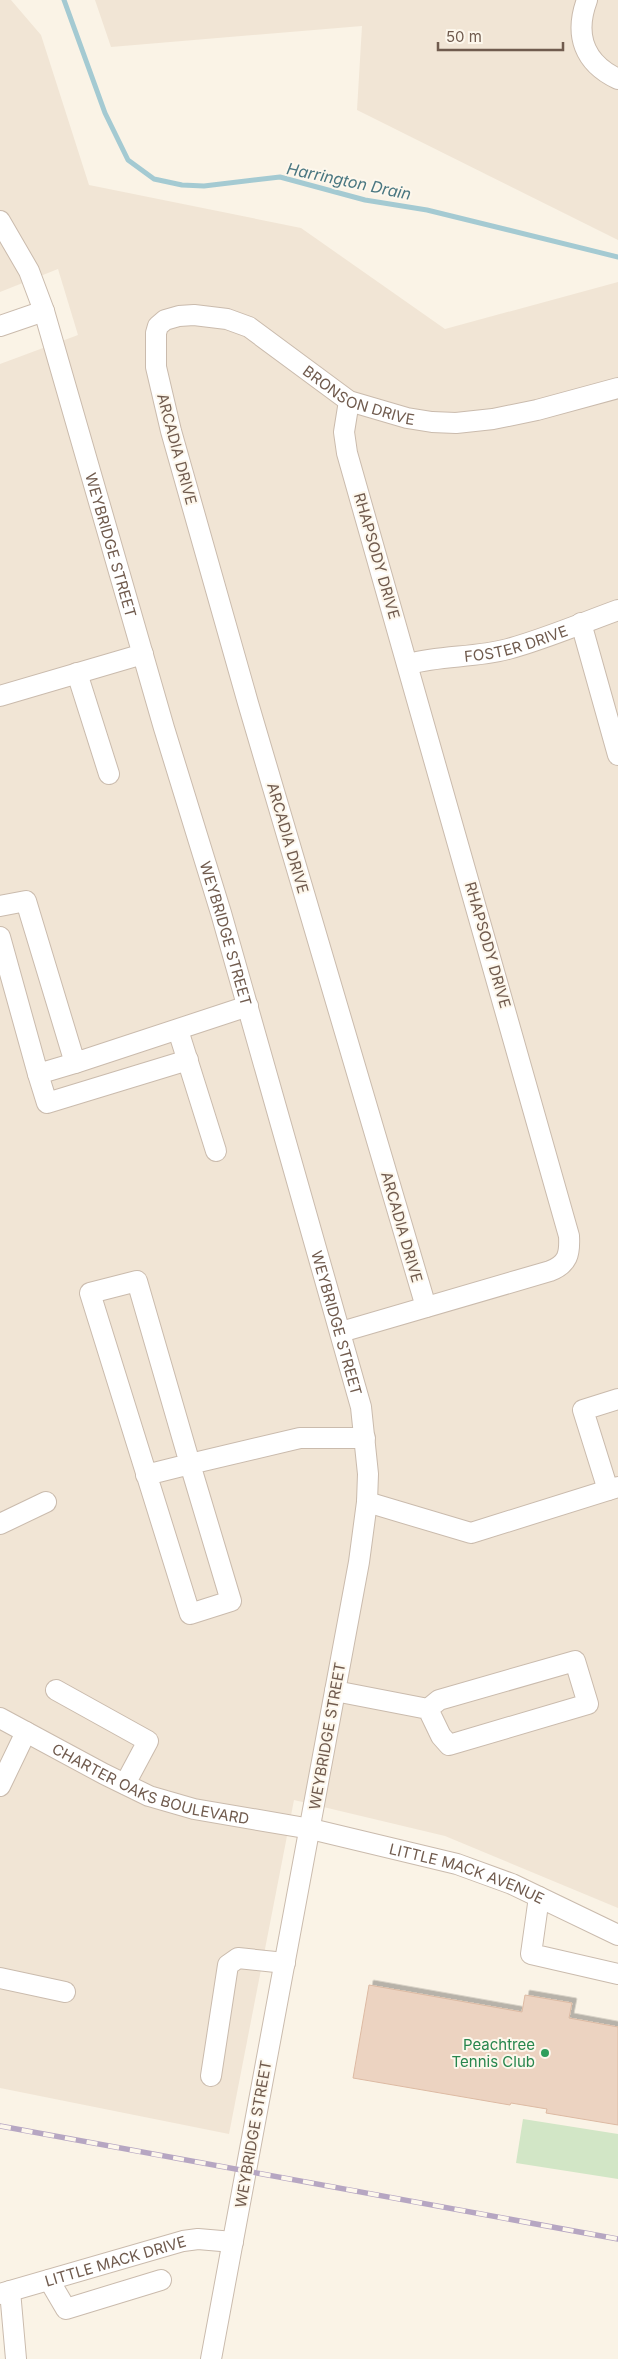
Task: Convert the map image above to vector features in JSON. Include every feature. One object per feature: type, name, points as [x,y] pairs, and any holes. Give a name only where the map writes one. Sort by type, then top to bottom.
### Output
[{"type":"street","points":[[587,0],[581,24],[587,52],[595,64],[618,79]]},
{"type":"street","name":"WEYBRIDGE STREET","points":[[0,221],[29,271],[44,311],[143,654],[248,1006],[341,1332],[361,1407],[365,1438],[367,1502],[311,1829],[211,2359]]},
{"type":"street","points":[[0,326],[44,311]]},
{"type":"street","name":"BRONSON DRIVE","points":[[156,367],[154,348],[158,326],[165,320],[194,315],[227,319],[249,327],[349,401],[407,418],[456,423],[494,419],[537,410],[618,388]]},
{"type":"street","name":"ARCADIA DRIVE","points":[[156,367],[171,430],[248,703],[426,1307]]},
{"type":"street","name":"RHAPSODY DRIVE","points":[[341,1332],[550,1271],[564,1264],[570,1251],[569,1236],[409,664],[347,453],[344,432],[349,401]]},
{"type":"street","name":"FOSTER DRIVE","points":[[409,664],[437,658],[474,656],[509,648],[618,610]]},
{"type":"street","points":[[581,623],[618,755]]},
{"type":"street","points":[[0,696],[143,654]]},
{"type":"street","points":[[77,673],[108,774]]},
{"type":"street","points":[[0,906],[26,901],[75,1062]]},
{"type":"street","points":[[0,937],[47,1103],[188,1060]]},
{"type":"street","points":[[38,1074],[248,1006]]},
{"type":"street","points":[[178,1030],[216,1151]]},
{"type":"street","points":[[137,1281],[190,1464],[231,1601],[190,1614],[90,1293],[137,1281]]},
{"type":"street","points":[[367,1502],[471,1533],[613,1489],[583,1410],[618,1400]]},
{"type":"street","points":[[146,1475],[300,1438],[365,1438]]},
{"type":"street","points":[[0,1524],[46,1502]]},
{"type":"street","points":[[575,1661],[588,1704],[449,1745],[441,1736],[428,1709],[438,1700],[575,1661]]},
{"type":"street","points":[[56,1690],[148,1741],[125,1784]]},
{"type":"street","points":[[335,1691],[428,1709]]},
{"type":"street","name":"CHARTER OAKS BOULEVARD","points":[[0,1718],[149,1796],[194,1809],[311,1829]]},
{"type":"street","points":[[0,1786],[26,1732]]},
{"type":"street","name":"LITTLE MACK AVENUE","points":[[311,1829],[457,1864],[512,1884],[618,1935]]},
{"type":"street","points":[[539,1897],[531,1954],[618,1974]]},
{"type":"street","points":[[211,2076],[228,1965],[238,1958],[286,1963]]},
{"type":"street","points":[[0,1978],[65,1992]]},
{"type":"street","name":"LITTLE MACK DRIVE","points":[[5,2293],[183,2241],[198,2239],[233,2242]]},
{"type":"street","points":[[49,2280],[66,2309],[160,2280]]},
{"type":"street","points":[[5,2293],[11,2356]]},
{"type":"shaded area","points":[[0,0],[11,0],[41,35],[89,185],[301,228],[445,329],[618,282],[618,1908],[445,1836],[294,1800],[229,2134],[0,2088],[0,364],[78,335],[58,269],[0,292]]},
{"type":"shaded area","points":[[95,0],[618,0],[618,240],[357,110],[362,26],[111,47]]},
{"type":"green space","points":[[523,2119],[618,2134],[618,2179],[516,2163]]},
{"type":"building","points":[[369,1985],[522,2012],[525,1995],[572,2003],[569,2018],[618,2027],[618,2125],[546,2113],[547,2109],[511,2103],[510,2105],[353,2078]]},
{"type":"waterway","name":"Harrington Drain","points":[[64,0],[105,113],[128,160],[154,179],[182,185],[204,186],[280,177],[365,200],[427,210],[618,257]]},
{"type":"railway","points":[[0,2126],[618,2239]]},
{"type":"place","name":"Peachtree Tennis Club","points":[[545,2053]]}]
